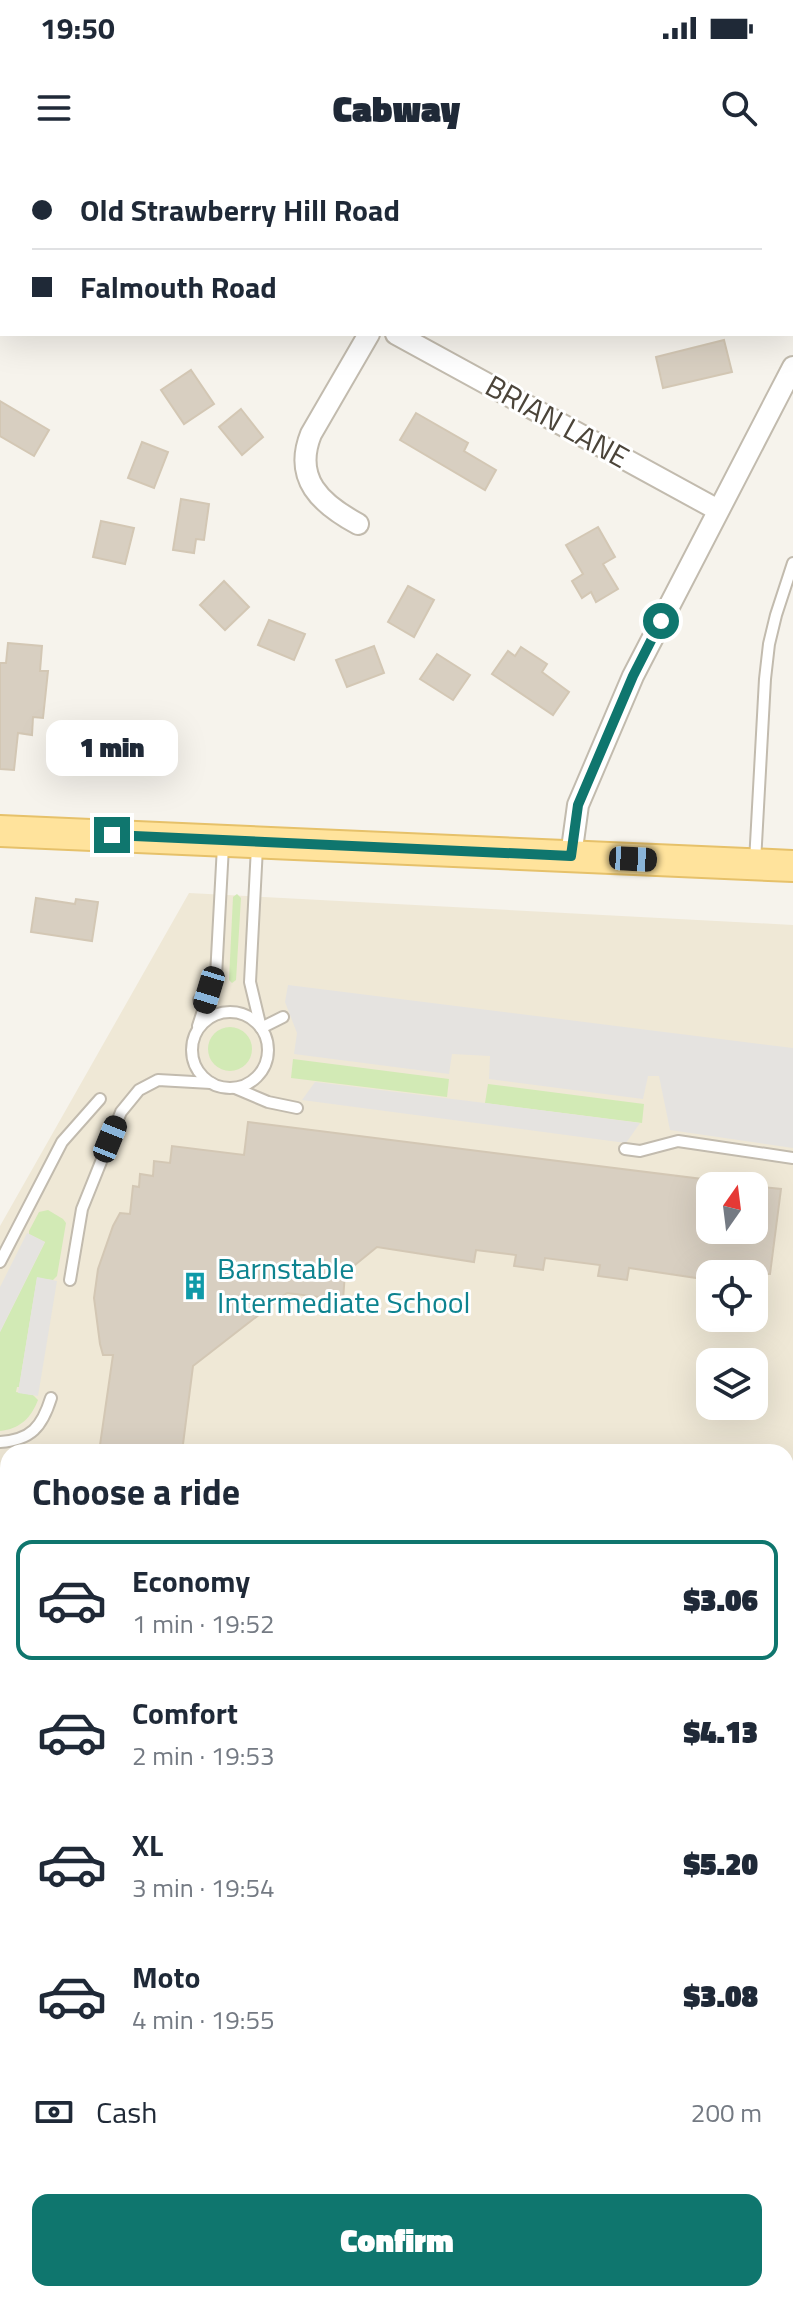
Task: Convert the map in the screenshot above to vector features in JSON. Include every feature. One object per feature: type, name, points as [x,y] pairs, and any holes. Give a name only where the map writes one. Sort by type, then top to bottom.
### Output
[{"type":"main road","points":[[0,831],[793,866]]},
{"type":"street","points":[[358,524],[336,512],[314,489],[307,477],[305,449],[368,336]]},
{"type":"street","name":"BRIAN LANE","points":[[400,336],[718,510]]},
{"type":"street","points":[[571,856],[578,805],[633,676],[793,367]]},
{"type":"lane","points":[[755,864],[769,644],[793,563]]},
{"type":"lane","points":[[211,1083],[194,1065],[192,1041],[216,976],[224,840]]},
{"type":"lane","points":[[235,1088],[258,1076],[268,1053],[250,982],[258,841]]},
{"type":"lane","points":[[199,1000],[209,990]]},
{"type":"lane","points":[[197,1030],[215,1015],[227,1012],[240,1013],[261,1028]]},
{"type":"lane","points":[[261,1028],[283,1017]]},
{"type":"lane","points":[[70,1280],[82,1209],[121,1112],[139,1090],[158,1080],[211,1083],[297,1108]]},
{"type":"lane","points":[[0,1262],[62,1142],[100,1099]]},
{"type":"lane","points":[[625,1149],[640,1151],[678,1141],[793,1158]]},
{"type":"lane","points":[[0,1442],[26,1437],[37,1429],[51,1398]]},
{"type":"shaded area","points":[[189,893],[793,925],[793,1444],[0,1444],[0,1226]]},
{"type":"shaded area","points":[[288,985],[793,1048],[793,1148],[670,1130],[659,1076],[648,1076],[643,1099],[489,1079],[490,1056],[452,1054],[449,1074],[294,1054],[297,1033],[285,1002]]},
{"type":"shaded area","points":[[315,1082],[640,1123],[626,1143],[302,1100]]},
{"type":"shaded area","points":[[27,1233],[45,1242],[0,1332],[0,1287]]},
{"type":"shaded area","points":[[37,1277],[57,1281],[38,1396],[18,1393]]},
{"type":"green space","points":[[237,894],[241,898],[236,980],[232,983],[229,980],[233,897]]},
{"type":"green space","points":[[230,1027],[246,1033],[252,1049],[246,1065],[230,1071],[214,1065],[208,1049],[214,1033]]},
{"type":"green space","points":[[293,1059],[449,1079],[447,1097],[291,1078]]},
{"type":"green space","points":[[488,1084],[644,1104],[642,1123],[485,1103]]},
{"type":"green space","points":[[48,1210],[66,1223],[57,1276],[53,1280],[37,1278],[16,1392],[33,1395],[38,1400],[24,1422],[0,1431],[0,1332],[45,1242],[29,1234],[29,1231],[39,1212]]},
{"type":"building","points":[[724,340],[732,372],[663,388],[656,357]]},
{"type":"building","points":[[191,370],[214,404],[184,424],[161,390]]},
{"type":"building","points":[[0,401],[49,430],[34,456],[0,436]]},
{"type":"building","points":[[241,409],[263,437],[242,455],[219,427]]},
{"type":"building","points":[[416,413],[468,443],[464,451],[496,470],[485,490],[400,440]]},
{"type":"building","points":[[142,442],[168,452],[154,488],[128,478]]},
{"type":"building","points":[[181,499],[209,504],[204,540],[196,539],[194,553],[173,550]]},
{"type":"building","points":[[101,521],[134,528],[125,564],[93,557]]},
{"type":"building","points":[[598,527],[615,557],[603,564],[618,589],[596,602],[591,592],[582,598],[572,581],[583,574],[566,545]]},
{"type":"building","points":[[224,581],[249,607],[225,630],[200,605]]},
{"type":"building","points":[[408,586],[434,600],[414,637],[388,622]]},
{"type":"building","points":[[269,620],[305,634],[294,660],[258,645]]},
{"type":"building","points":[[8,643],[42,646],[40,671],[48,671],[43,718],[33,717],[32,735],[18,733],[14,770],[0,769],[0,663],[6,663]]},
{"type":"building","points":[[374,646],[384,673],[347,687],[336,660]]},
{"type":"building","points":[[521,647],[547,664],[542,672],[569,692],[553,715],[492,674],[508,651],[515,656]]},
{"type":"building","points":[[437,654],[470,675],[453,700],[420,679]]},
{"type":"building","points":[[36,898],[75,904],[76,899],[98,902],[92,941],[31,932]]},
{"type":"building","name":"Barnstable Intermediate School","points":[[248,1122],[696,1178],[696,1244],[768,1244],[768,1188],[781,1189],[770,1274],[768,1260],[696,1260],[696,1278],[629,1268],[627,1280],[598,1276],[600,1265],[545,1258],[543,1270],[514,1266],[516,1255],[476,1250],[474,1262],[377,1247],[345,1273],[343,1300],[287,1293],[193,1366],[183,1444],[100,1444],[113,1355],[103,1355],[100,1344],[94,1298],[98,1269],[120,1213],[130,1214],[133,1186],[139,1187],[140,1174],[153,1176],[154,1161],[170,1163],[172,1146],[244,1155]]},
{"type":"place","name":"Barnstable Intermediate School","points":[[195,1286]]},
{"type":"route","points":[[112,835],[571,856],[578,805],[633,676],[661,621]]}]
